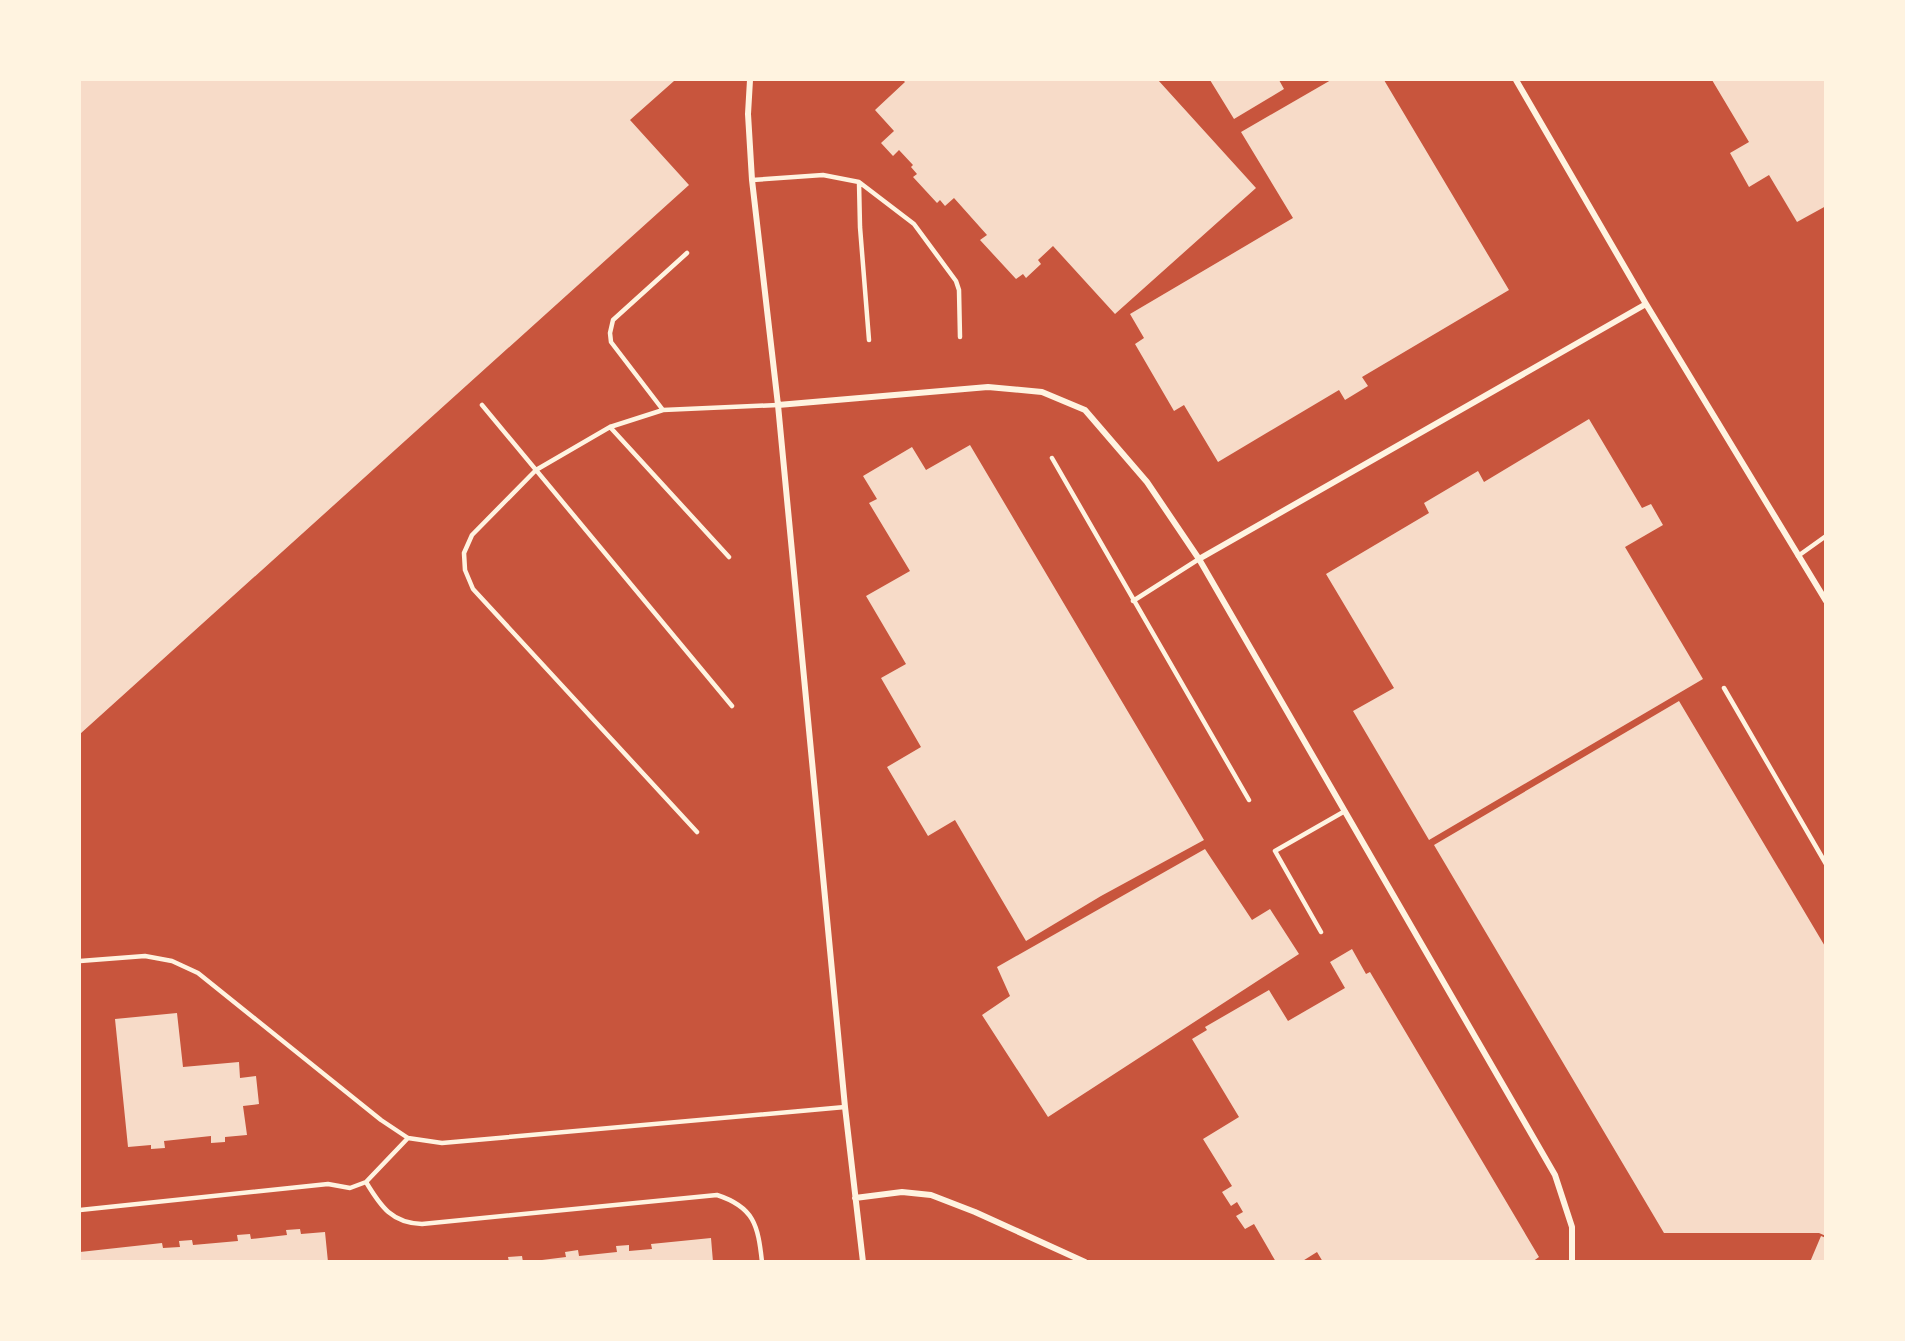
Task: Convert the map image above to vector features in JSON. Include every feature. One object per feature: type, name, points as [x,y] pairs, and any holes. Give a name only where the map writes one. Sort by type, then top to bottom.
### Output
[{"type":"street","points":[[750,80],[748,114],[752,180],[778,405],[845,1107],[863,1262]]},
{"type":"street","points":[[1516,80],[1646,304],[1826,601]]},
{"type":"street","points":[[1199,559],[1646,304]]},
{"type":"street","points":[[778,405],[988,387],[1042,392],[1085,410],[1147,482],[1199,559],[1555,1175],[1572,1227],[1572,1262]]},
{"type":"street","points":[[855,1198],[902,1192],[931,1195],[975,1212],[1085,1262]]},
{"type":"lane","points":[[752,180],[823,175],[859,182],[914,224],[947,266],[959,290],[960,337]]},
{"type":"lane","points":[[859,182],[860,227],[869,340]]},
{"type":"lane","points":[[663,410],[611,342],[610,333],[613,320],[687,253]]},
{"type":"lane","points":[[482,405],[732,706]]},
{"type":"lane","points":[[697,832],[473,589],[465,570],[464,553],[472,535],[536,470],[610,427],[663,410],[778,405]]},
{"type":"lane","points":[[610,427],[729,557]]},
{"type":"lane","points":[[1052,458],[1249,800]]},
{"type":"lane","points":[[1798,556],[1826,536]]},
{"type":"lane","points":[[1133,601],[1199,559]]},
{"type":"lane","points":[[1724,688],[1826,864]]},
{"type":"lane","points":[[1321,932],[1275,851],[1345,811]]},
{"type":"lane","points":[[80,961],[145,956],[172,962],[198,973],[381,1120],[408,1138],[442,1143],[845,1107]]},
{"type":"lane","points":[[80,1210],[328,1184],[350,1188],[366,1182],[408,1138]]},
{"type":"lane","points":[[366,1182],[377,1200],[393,1216],[406,1223],[422,1224],[717,1195],[730,1199],[750,1214],[759,1234],[762,1262]]},
{"type":"building","points":[[80,80],[672,80],[674,81],[630,120],[689,185],[80,734]]},
{"type":"building","points":[[903,80],[1158,80],[1256,188],[1115,314],[1053,246],[1038,260],[1041,264],[1026,278],[1023,274],[1016,279],[980,240],[987,235],[954,198],[945,206],[940,200],[937,203],[913,177],[917,174],[911,167],[913,165],[899,150],[893,156],[881,143],[894,131],[875,110],[905,82]]},
{"type":"building","points":[[1210,80],[1279,80],[1284,89],[1234,119]]},
{"type":"building","points":[[1331,80],[1384,80],[1509,290],[1362,377],[1368,386],[1345,400],[1339,390],[1218,462],[1184,405],[1174,411],[1135,344],[1144,338],[1130,314],[1293,218],[1241,132]]},
{"type":"building","points":[[1712,80],[1826,80],[1826,206],[1797,222],[1769,175],[1749,187],[1730,153],[1749,142]]},
{"type":"building","points":[[1589,419],[1642,508],[1651,504],[1663,525],[1625,547],[1703,679],[1429,840],[1353,711],[1394,688],[1326,574],[1429,513],[1424,503],[1478,471],[1484,482]]},
{"type":"building","points":[[970,445],[1204,840],[1101,896],[1026,941],[955,820],[928,836],[887,767],[921,747],[881,678],[906,664],[866,596],[910,571],[869,503],[877,499],[863,476],[912,447],[926,470]]},
{"type":"building","points":[[1679,701],[1826,948],[1826,1236],[1819,1233],[1664,1233],[1434,845]]},
{"type":"building","points":[[1205,849],[1252,920],[1270,909],[1299,954],[1048,1117],[982,1015],[1010,996],[997,967]]},
{"type":"building","points":[[1352,949],[1366,974],[1370,972],[1539,1257],[1532,1262],[1323,1262],[1317,1252],[1301,1262],[1276,1262],[1254,1224],[1245,1229],[1236,1216],[1243,1212],[1237,1202],[1231,1206],[1222,1192],[1232,1186],[1203,1139],[1239,1117],[1192,1039],[1207,1030],[1205,1027],[1269,990],[1288,1021],[1345,988],[1330,962]]},
{"type":"building","points":[[177,1013],[183,1067],[239,1062],[240,1078],[256,1076],[259,1104],[243,1106],[247,1135],[225,1137],[225,1142],[211,1143],[211,1136],[164,1141],[165,1148],[151,1149],[151,1145],[128,1147],[115,1019]]},
{"type":"building","points":[[300,1229],[301,1234],[325,1232],[328,1262],[80,1262],[80,1252],[162,1243],[163,1248],[180,1247],[179,1241],[192,1240],[193,1245],[238,1241],[237,1235],[250,1234],[251,1239],[287,1235],[286,1230]]},
{"type":"building","points":[[1821,1236],[1826,1238],[1826,1262],[1810,1262]]},
{"type":"building","points":[[711,1238],[713,1262],[542,1262],[542,1260],[566,1257],[565,1252],[578,1250],[579,1256],[617,1252],[616,1246],[629,1245],[629,1251],[652,1249],[651,1244]]},
{"type":"building","points":[[522,1256],[523,1262],[509,1262],[508,1257]]}]
